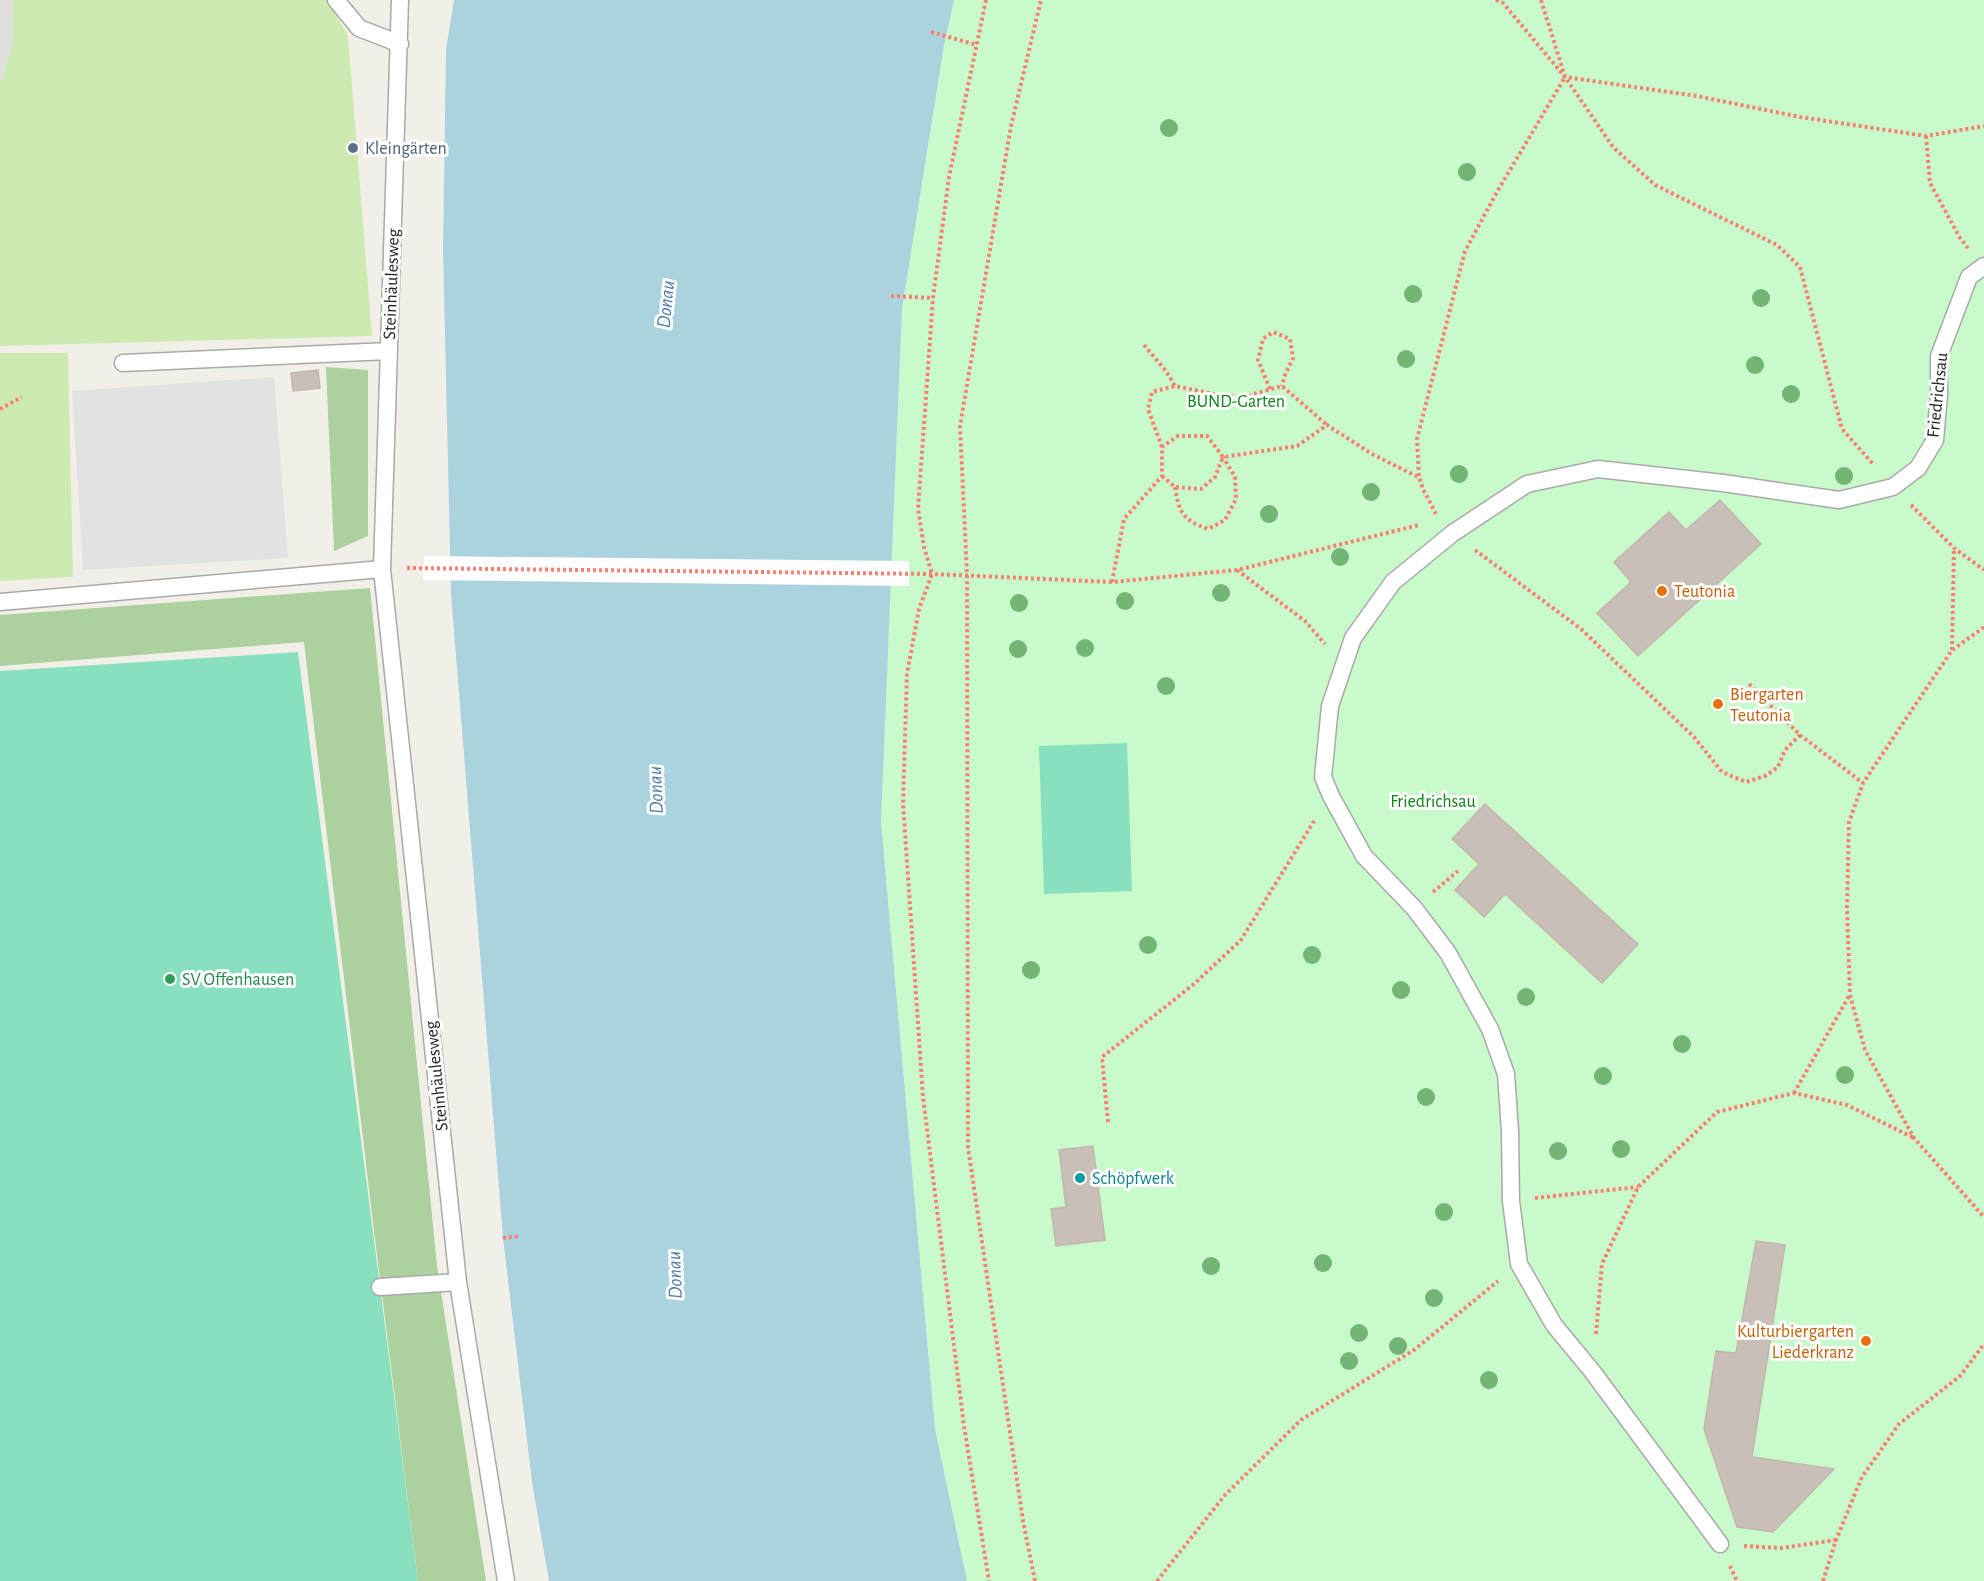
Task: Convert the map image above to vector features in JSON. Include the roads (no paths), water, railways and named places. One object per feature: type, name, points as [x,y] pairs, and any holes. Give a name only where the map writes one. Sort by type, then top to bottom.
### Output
[{"type":"lane","points":[[336,0],[359,28],[400,44]]},
{"type":"lane","name":"Steinhäulesweg","points":[[400,0],[382,569],[458,1282],[506,1581]]},
{"type":"lane","name":"Friedrichsau","points":[[1720,1544],[1593,1371],[1554,1325],[1519,1264],[1510,1201],[1510,1131],[1506,1074],[1490,1029],[1448,953],[1414,908],[1364,856],[1331,796],[1323,777],[1330,706],[1353,638],[1393,582],[1453,533],[1527,484],[1598,469],[1724,483],[1839,500],[1893,487],[1918,468],[1935,440],[1939,395],[1939,356],[1969,277],[1983,266]]},
{"type":"lane","points":[[123,363],[389,351]]},
{"type":"lane","points":[[0,602],[382,569]]},
{"type":"lane","points":[[380,1287],[458,1282]]},
{"type":"water","name":"Donau","points":[[454,0],[954,0],[944,45],[902,309],[881,822],[935,1429],[967,1581],[549,1581],[532,1482],[503,1238],[451,594],[443,249],[446,50]]},
{"type":"place","name":"Kleingärten","points":[[353,148]]},
{"type":"place","name":"Teutonia","points":[[1662,591]]},
{"type":"place","name":"Biergarten Teutonia","points":[[1718,704]]},
{"type":"place","name":"SV Offenhausen","points":[[170,979]]},
{"type":"place","name":"Schöpfwerk","points":[[1080,1178]]},
{"type":"place","name":"Kulturbiergarten Liederkranz","points":[[1866,1341]]},
{"type":"park label","name":"BUND-Garten","points":[[1236,401]]}]
